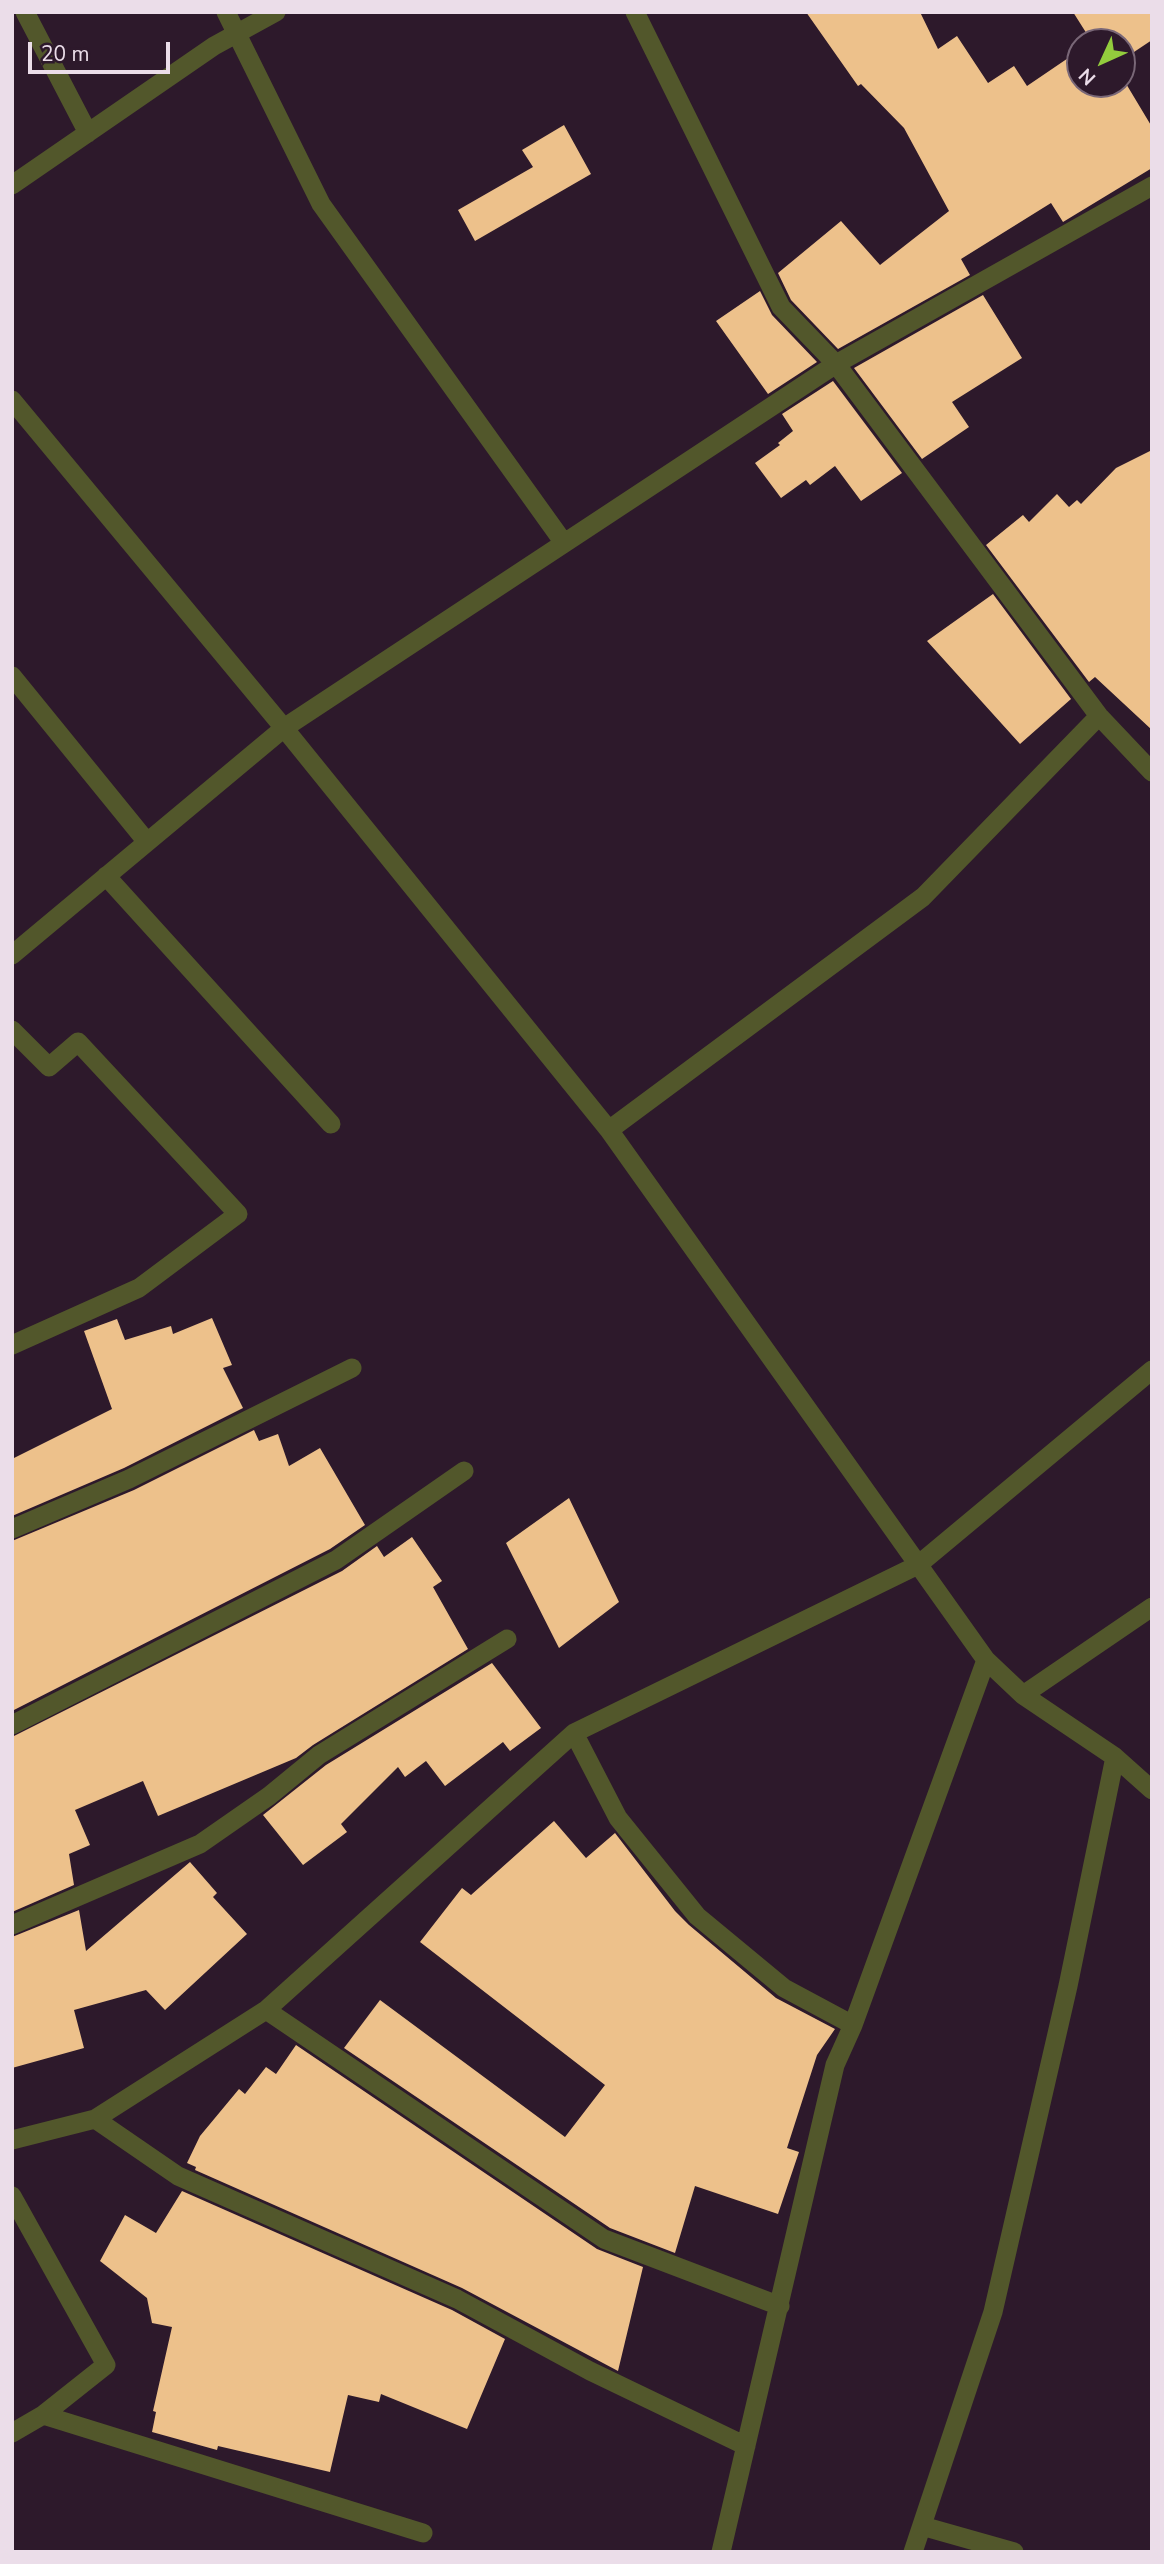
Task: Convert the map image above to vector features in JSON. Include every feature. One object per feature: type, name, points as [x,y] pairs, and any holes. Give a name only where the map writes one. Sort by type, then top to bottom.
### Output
[{"type":"street","points":[[24,12],[88,133]]},
{"type":"street","points":[[226,12],[321,205],[564,543]]},
{"type":"street","points":[[12,185],[214,46],[276,12]]},
{"type":"street","points":[[635,12],[781,307],[836,364],[1099,716],[1152,772]]},
{"type":"street","points":[[12,955],[284,728],[836,364],[1152,186]]},
{"type":"street","points":[[12,400],[284,728],[609,1130],[986,1660],[1023,1695],[1115,1757],[1152,1790]]},
{"type":"street","points":[[12,676],[147,842]]},
{"type":"street","points":[[609,1130],[923,897],[1099,716]]},
{"type":"street","points":[[106,876],[331,1124]]},
{"type":"street","points":[[12,1030],[49,1067],[78,1042],[238,1214],[139,1287],[12,1345]]},
{"type":"street","points":[[12,1529],[129,1479],[352,1368]]},
{"type":"street","points":[[12,2140],[95,2119],[266,2010],[574,1733],[918,1565],[1152,1370]]},
{"type":"street","points":[[12,1725],[336,1560],[464,1471]]},
{"type":"street","points":[[1023,1695],[1152,1607]]},
{"type":"street","points":[[12,1925],[201,1844],[269,1796],[319,1755],[507,1639]]},
{"type":"street","points":[[721,2552],[835,2066],[853,2025],[986,1660]]},
{"type":"street","points":[[574,1733],[618,1818],[697,1916],[784,1989],[853,2025]]},
{"type":"street","points":[[913,2552],[993,2312],[1068,1986],[1115,1757]]},
{"type":"street","points":[[266,2010],[604,2239],[780,2306]]},
{"type":"street","points":[[95,2119],[178,2176],[457,2299],[590,2371],[746,2446]]},
{"type":"street","points":[[12,2196],[106,2365],[43,2415],[12,2433]]},
{"type":"street","points":[[43,2415],[423,2533]]},
{"type":"street","points":[[922,2526],[1014,2552]]},
{"type":"building","points":[[806,12],[920,12],[938,49],[957,36],[988,83],[1014,66],[1027,86],[1066,60],[1066,98],[1135,98],[1152,127],[1152,168],[1063,222],[1051,203],[961,259],[970,275],[838,349],[791,300],[778,273],[841,221],[880,265],[949,211],[904,128],[861,84],[858,86]]},
{"type":"building","points":[[1073,12],[1152,12],[1152,40],[1136,51],[1136,28],[1083,28]]},
{"type":"building","points":[[564,125],[591,174],[475,241],[458,210],[533,167],[522,150]]},
{"type":"building","points":[[760,291],[772,315],[817,362],[768,394],[716,321]]},
{"type":"building","points":[[983,295],[1022,358],[952,402],[969,427],[922,459],[854,368]]},
{"type":"building","points":[[833,381],[902,473],[861,501],[835,466],[810,485],[806,480],[781,498],[755,463],[780,445],[778,443],[793,431],[782,414]]},
{"type":"building","points":[[1152,450],[1152,730],[1095,677],[1089,682],[986,545],[1023,515],[1029,522],[1057,494],[1069,507],[1077,500],[1081,504],[1116,468]]},
{"type":"building","points":[[993,594],[1071,699],[1020,744],[927,641]]},
{"type":"building","points":[[212,1318],[232,1365],[223,1368],[243,1408],[124,1468],[12,1516],[12,1459],[112,1409],[84,1331],[117,1319],[125,1340],[171,1326],[173,1334]]},
{"type":"building","points":[[254,1430],[259,1441],[278,1434],[289,1466],[320,1448],[365,1525],[330,1549],[12,1711],[12,1541],[134,1490]]},
{"type":"building","points":[[569,1498],[619,1602],[559,1648],[506,1543]]},
{"type":"building","points":[[412,1537],[442,1581],[433,1587],[468,1649],[296,1758],[158,1816],[143,1781],[75,1810],[90,1845],[69,1854],[74,1885],[12,1912],[12,1737],[342,1571],[377,1546],[384,1557]]},
{"type":"building","points":[[492,1663],[541,1728],[510,1751],[503,1742],[445,1786],[426,1761],[405,1777],[398,1767],[341,1824],[347,1832],[303,1865],[263,1815],[326,1765]]},
{"type":"building","points":[[554,1821],[586,1858],[615,1833],[675,1911],[689,1925],[776,1998],[835,2029],[817,2055],[787,2148],[799,2152],[778,2214],[695,2186],[675,2253],[610,2228],[344,2048],[380,2000],[565,2137],[605,2085],[420,1942],[462,1888],[471,1895]]},
{"type":"building","points":[[190,1862],[217,1893],[213,1897],[247,1934],[165,2010],[146,1990],[74,2010],[84,2048],[12,2068],[12,1937],[79,1910],[86,1951]]},
{"type":"building","points":[[296,2045],[597,2249],[643,2267],[618,2371],[462,2288],[195,2170],[196,2167],[187,2163],[200,2136],[239,2089],[245,2094],[266,2067],[276,2074]]},
{"type":"building","points":[[182,2191],[452,2310],[505,2339],[467,2429],[381,2394],[379,2402],[348,2395],[330,2472],[218,2446],[217,2450],[152,2432],[156,2412],[153,2411],[172,2327],[152,2323],[147,2298],[100,2261],[125,2215],[156,2233]]}]
